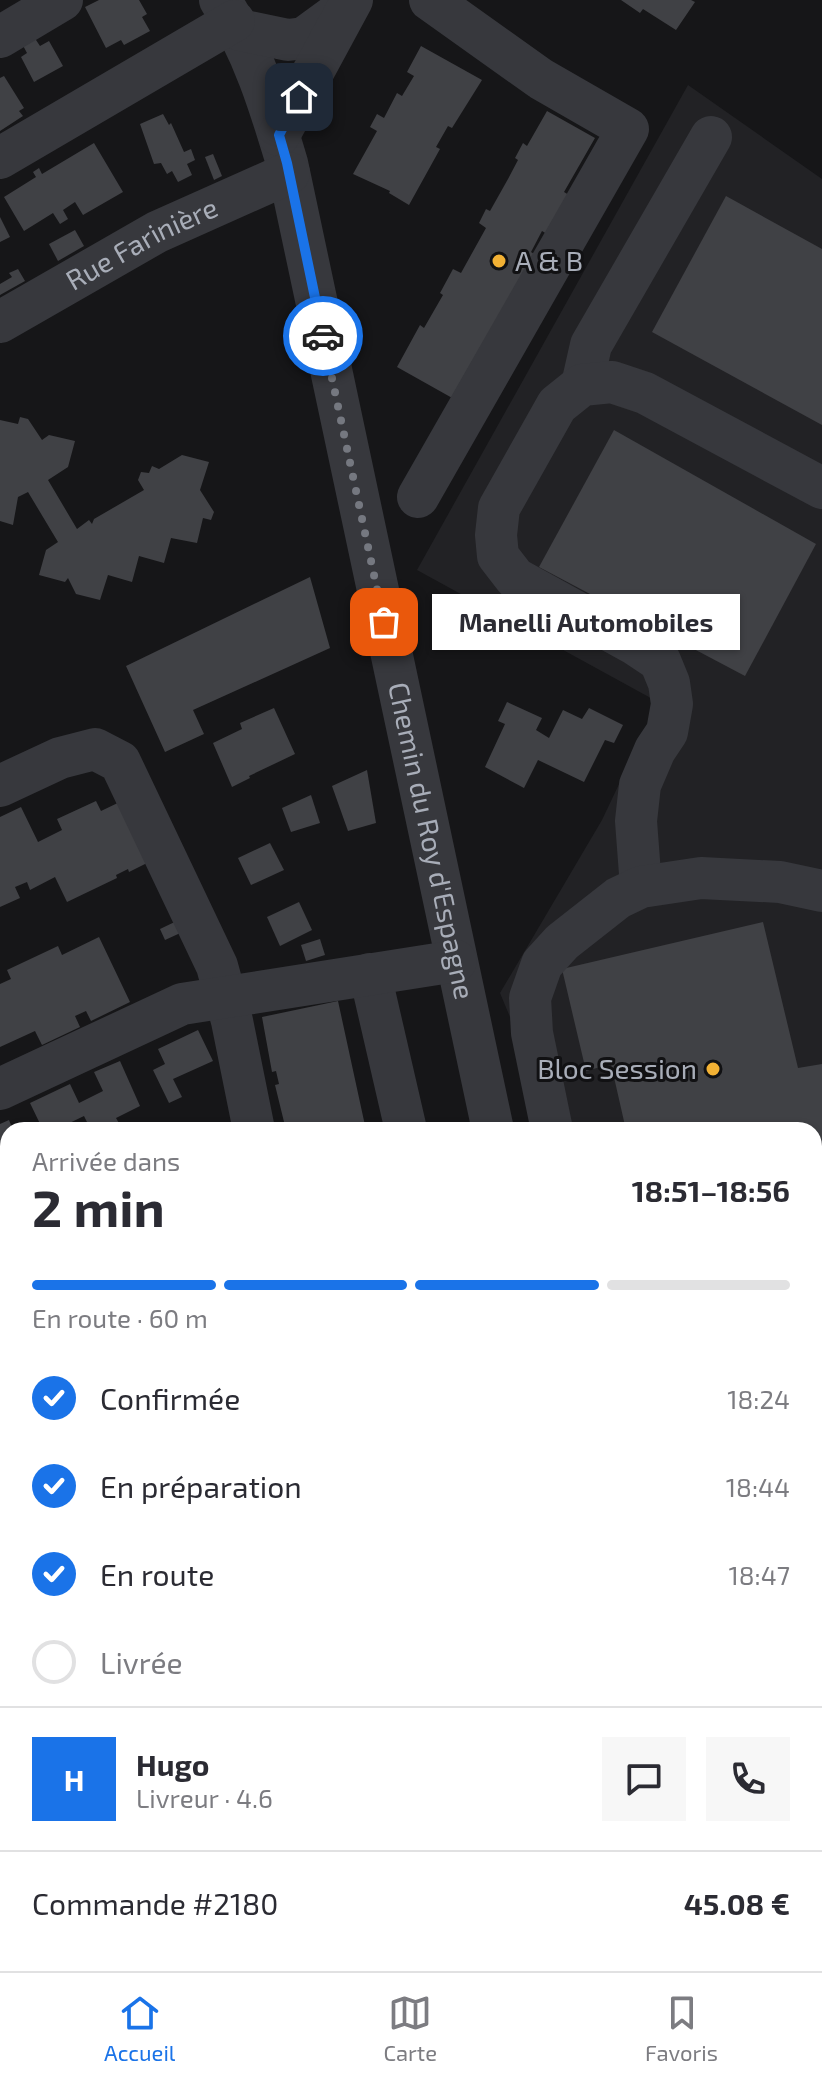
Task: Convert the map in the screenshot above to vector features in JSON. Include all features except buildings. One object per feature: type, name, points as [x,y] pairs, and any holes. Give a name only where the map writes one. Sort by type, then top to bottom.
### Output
[{"type":"street","points":[[0,37],[62,0]]},
{"type":"street","points":[[418,497],[628,129],[541,79],[430,0]]},
{"type":"street","points":[[0,158],[231,17],[288,40],[304,38],[350,2]]},
{"type":"street","points":[[284,154],[350,2]]},
{"type":"street","name":"Chemin du Roy d'Espagne","points":[[231,17],[273,114],[284,154],[491,1122]]},
{"type":"street","points":[[582,385],[591,345],[711,137]]},
{"type":"street","name":"Rue Farinière","points":[[0,322],[157,232],[284,154]]},
{"type":"street","points":[[641,887],[636,821],[640,785],[655,750],[667,732],[672,704],[669,683],[660,661],[625,638],[515,578],[498,556],[496,535],[499,508],[557,405],[582,385],[612,382],[645,393],[822,488]]},
{"type":"street","points":[[0,786],[60,758],[95,749],[120,762],[217,966],[252,1122]]},
{"type":"street","points":[[550,1122],[532,1033],[530,998],[542,964],[562,942],[618,898],[641,887],[701,878],[780,882],[822,891]]},
{"type":"street","points":[[0,1089],[182,1004],[456,961]]},
{"type":"street","points":[[370,974],[404,1122]]},
{"type":"shaded area","points":[[688,85],[822,179],[822,1122],[533,1122],[510,1017],[500,993],[602,820],[658,702],[417,570]]},
{"type":"way so far","points":[[323,336],[384,622]]},
{"type":"place","name":"A & B","points":[[499,261]]},
{"type":"place","name":"Manelli Automobiles","points":[[384,622]]},
{"type":"place","name":"Bloc Session","points":[[713,1069]]},
{"type":"route","points":[[299,97],[279,135],[323,336]]}]
